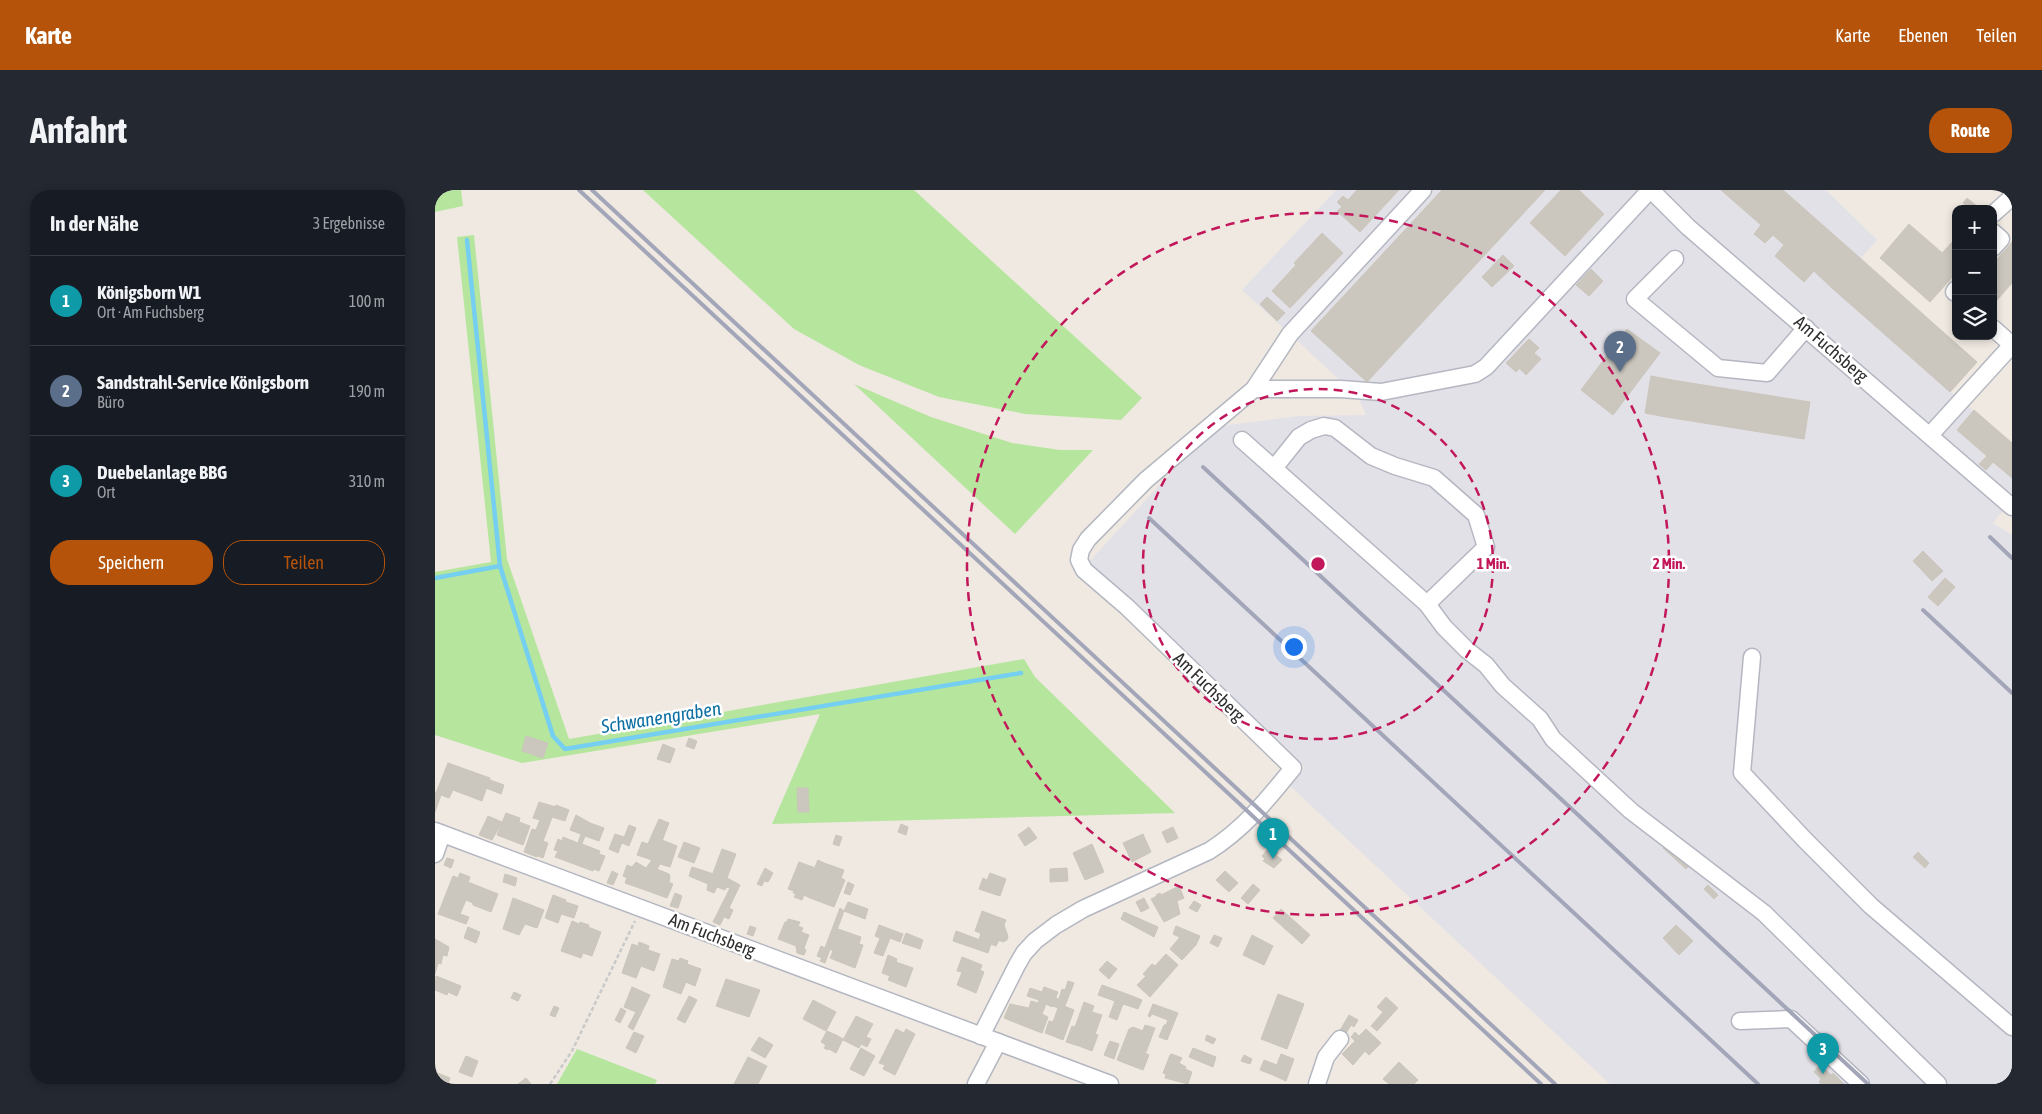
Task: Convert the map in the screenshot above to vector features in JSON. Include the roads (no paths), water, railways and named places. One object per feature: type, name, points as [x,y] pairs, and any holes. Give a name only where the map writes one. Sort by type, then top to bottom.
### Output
[{"type":"street","points":[[1254,389],[1290,334],[1423,190]]},
{"type":"street","points":[[1254,389],[1341,389],[1381,392],[1475,374],[1486,368],[1651,190]]},
{"type":"street","name":"Am Fuchsberg","points":[[1651,190],[1688,227],[2012,507]]},
{"type":"street","points":[[1997,211],[2012,198]]},
{"type":"street","points":[[1675,259],[1635,299],[1718,368],[1767,373],[1806,328]]},
{"type":"street","points":[[1930,435],[2010,340],[1997,331]]},
{"type":"street","name":"Am Fuchsberg","points":[[981,1036],[1017,965],[1035,941],[1056,925],[1083,909],[1209,851],[1226,840],[1241,829],[1293,768],[1127,607],[1084,570],[1079,560],[1081,550],[1089,539],[1147,480],[1254,389]]},
{"type":"street","points":[[1275,467],[1299,437],[1311,430],[1324,426],[1335,428],[1371,456],[1395,466],[1435,478],[1476,515],[1486,547],[1427,604]]},
{"type":"street","points":[[1242,440],[1275,467],[1427,604],[1444,627],[1467,650],[1486,665],[1503,686],[1540,719],[1553,739],[1631,811],[1764,913],[1938,1084]]},
{"type":"street","points":[[1752,657],[1742,774],[1871,906],[2012,1026]]},
{"type":"street","name":"Am Fuchsberg","points":[[435,854],[439,833],[1110,1084]]},
{"type":"street","points":[[1740,1021],[1791,1019],[1861,1084]]},
{"type":"street","points":[[1317,1084],[1326,1057],[1340,1039]]},
{"type":"street","points":[[976,1084],[997,1042]]},
{"type":"waterway","points":[[467,240],[500,566]]},
{"type":"waterway","name":"Schwanengraben","points":[[435,578],[500,566],[553,736],[565,749],[1021,673]]},
{"type":"railway","points":[[579,190],[1541,1084]]},
{"type":"railway","points":[[592,190],[1555,1084]]},
{"type":"railway","points":[[1203,467],[1868,1084]]},
{"type":"railway","points":[[1149,518],[1758,1084]]},
{"type":"railway","points":[[1990,537],[2012,558]]},
{"type":"railway","points":[[1923,610],[2012,693]]},
{"type":"place","name":"Sandstrahl-Service Königsborn","points":[[1620,372]]},
{"type":"place","name":"Königsborn W1","points":[[1273,859]]},
{"type":"place","name":"Duebelanlage BBG","points":[[1823,1074]]}]
